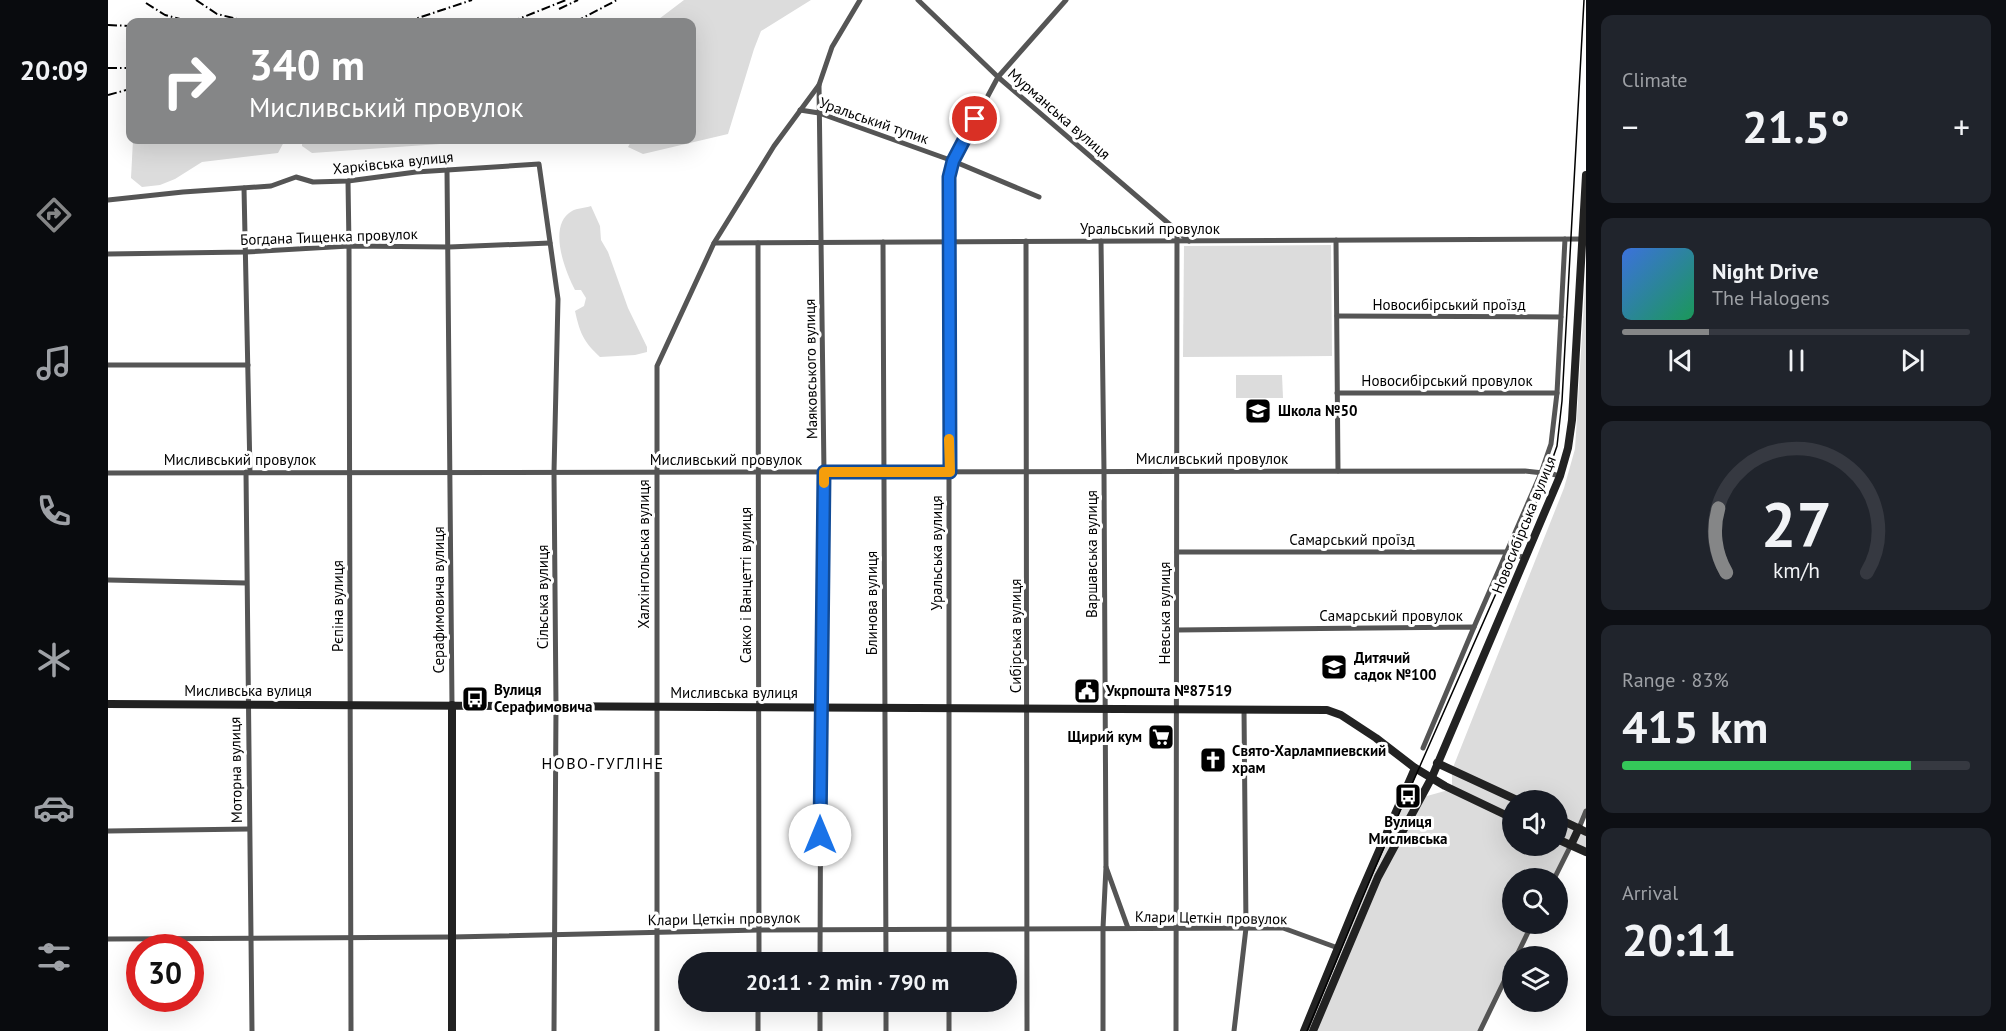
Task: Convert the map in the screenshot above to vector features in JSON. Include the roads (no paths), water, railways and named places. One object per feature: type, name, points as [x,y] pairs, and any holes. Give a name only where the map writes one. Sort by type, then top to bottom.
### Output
[{"type":"street","name":"Маяковського вулиця","points":[[820,952],[824,472],[819,85],[832,47],[860,0]]},
{"type":"street","name":"Мурманська вулиця","points":[[918,0],[998,77],[1189,241]]},
{"type":"street","name":"Уральська вулиця","points":[[949,952],[949,177],[953,161],[998,77],[1066,0]]},
{"type":"street","name":"Халхінгольська вулиця","points":[[657,1031],[657,366],[714,243],[774,146],[819,85]]},
{"type":"street","name":"Уральський тупик","points":[[800,110],[819,113],[953,161],[1039,197]]},
{"type":"street","name":"Харківська вулиця","points":[[108,200],[272,186],[296,177],[313,182],[348,181],[406,173],[539,164]]},
{"type":"street","name":"Сільська вулиця","points":[[539,164],[558,299],[554,472],[556,706],[554,1031]]},
{"type":"street","name":"Серафимовича вулиця","points":[[447,170],[452,472],[452,1031]]},
{"type":"street","name":"Новосибірська вулиця","points":[[1313,1031],[1363,909],[1432,777],[1526,558],[1560,476],[1569,448],[1584,239],[1586,175]]},
{"type":"street","name":"Рєпіна вулиця","points":[[348,181],[351,1031]]},
{"type":"street","name":"Моторна вулиця","points":[[244,188],[248,365],[246,583],[252,1031]]},
{"type":"street","name":"Невська вулиця","points":[[1176,1031],[1178,231]]},
{"type":"street","name":"Новосибірська вулиця","points":[[1474,627],[1551,444],[1557,393],[1565,239]]},
{"type":"street","name":"Уральський провулок","points":[[714,243],[1584,239]]},
{"type":"street","points":[[1336,240],[1338,471]]},
{"type":"street","name":"Сибірська вулиця","points":[[1026,241],[1027,1031]]},
{"type":"street","name":"Варшавська вулиця","points":[[1101,241],[1106,867],[1103,928],[1103,1031]]},
{"type":"street","name":"Блинова вулиця","points":[[883,242],[886,952]]},
{"type":"street","name":"Богдана Тищенка провулок","points":[[108,254],[246,252],[349,246],[449,247],[550,243]]},
{"type":"street","name":"Сакко і Ванцетті вулиця","points":[[758,243],[759,952]]},
{"type":"street","name":"Новосибірський проїзд","points":[[1337,316],[1561,317]]},
{"type":"street","points":[[108,365],[248,365]]},
{"type":"street","name":"Новосибірський провулок","points":[[1337,393],[1557,393]]},
{"type":"street","name":"Мисливський провулок","points":[[108,473],[1338,471],[1541,472],[1560,476]]},
{"type":"street","name":"Самарський проїзд","points":[[1177,552],[1507,552],[1526,558]]},
{"type":"street","points":[[108,580],[246,583]]},
{"type":"street","name":"Самарський провулок","points":[[1177,630],[1474,627],[1423,747]]},
{"type":"street","name":"Мисливська вулиця","points":[[108,704],[1333,711],[1376,738],[1415,768],[1502,813]]},
{"type":"street","points":[[1234,1031],[1246,928],[1244,709]]},
{"type":"street","points":[[1304,1031],[1415,768],[1437,763],[1502,793]]},
{"type":"street","points":[[1426,788],[1444,785]]},
{"type":"street","points":[[1560,868],[1571,845],[1583,830],[1586,811]]},
{"type":"street","points":[[1568,823],[1583,830]]},
{"type":"street","points":[[1390,824],[1403,831]]},
{"type":"street","points":[[108,831],[249,829]]},
{"type":"street","points":[[1568,844],[1586,852]]},
{"type":"street","name":"Варшавська вулиця","points":[[1106,867],[1128,928]]},
{"type":"street","name":"Клари Цеткін провулок","points":[[108,939],[452,937],[820,929],[1246,928],[1289,929],[1338,948]]},
{"type":"street","points":[[1480,1031],[1502,986]]},
{"type":"street","points":[[758,1012],[758,1031]]},
{"type":"street","points":[[820,1012],[820,1031]]},
{"type":"street","points":[[886,1012],[886,1031]]},
{"type":"street","points":[[949,1012],[949,1031]]},
{"type":"tram line","points":[[1307,1031],[1375,868],[1542,489],[1557,446],[1562,401],[1584,0]]},
{"type":"railway","points":[[196,0],[217,14],[233,18]]},
{"type":"railway","points":[[418,18],[472,0]]},
{"type":"railway","points":[[521,18],[566,0]]},
{"type":"railway","points":[[559,9],[578,0]]},
{"type":"railway","points":[[583,18],[617,0]]},
{"type":"railway","points":[[146,3],[165,15],[176,18]]},
{"type":"railway","points":[[108,25],[126,26]]},
{"type":"railway","points":[[108,68],[126,68]]},
{"type":"railway","points":[[108,95],[126,90]]},
{"type":"place","name":"Школа №50","points":[[1258,411]]},
{"type":"place","name":"Дитячий садок №100","points":[[1334,667]]},
{"type":"place","name":"Укрпошта №87519","points":[[1087,691]]},
{"type":"place","name":"Вулиця Серафимовича","points":[[475,699]]},
{"type":"place","name":"Щирий кум","points":[[1161,737]]},
{"type":"place","name":"Свято-Харлампиевский храм","points":[[1213,760]]},
{"type":"place","name":"Вулиця Мисливська","points":[[1408,796]]},
{"type":"district","name":"НОВО-ГУГЛІНЕ","points":[[603,763]]}]
